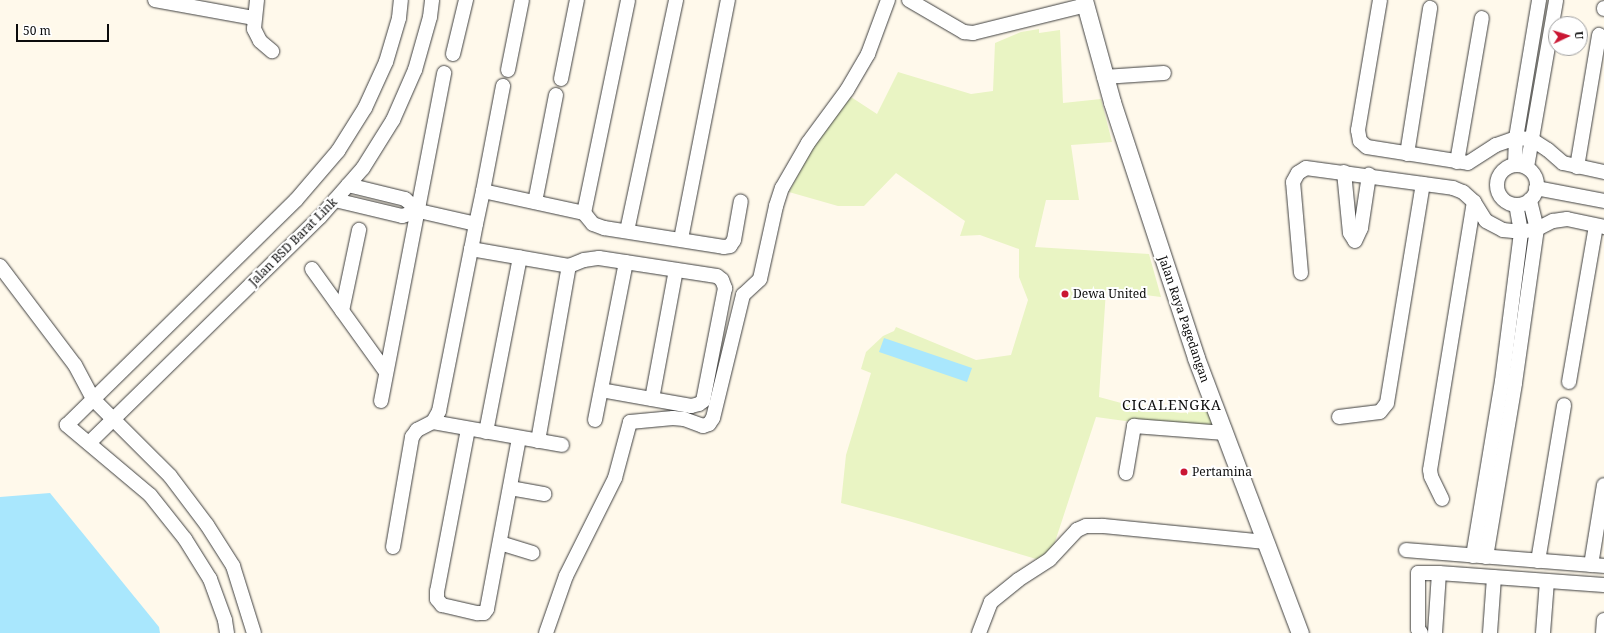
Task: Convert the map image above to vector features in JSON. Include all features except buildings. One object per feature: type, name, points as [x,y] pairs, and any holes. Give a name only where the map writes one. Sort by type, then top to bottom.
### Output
[{"type":"street","points":[[155,0],[254,18]]},
{"type":"street","points":[[258,0],[254,18],[254,29],[260,41],[272,51]]},
{"type":"street","points":[[227,633],[225,620],[210,579],[186,539],[150,495],[67,425],[296,200],[338,151],[365,108],[386,62],[399,18],[402,0]]},
{"type":"street","name":"Jalan BSD Barat Link","points":[[89,443],[335,200],[363,168],[396,113],[415,70],[430,17],[432,0]]},
{"type":"street","points":[[453,54],[466,0]]},
{"type":"street","points":[[508,70],[522,0]]},
{"type":"street","points":[[561,79],[578,0]]},
{"type":"street","points":[[584,213],[628,0]]},
{"type":"street","points":[[626,231],[676,0]]},
{"type":"street","points":[[680,239],[728,0]]},
{"type":"street","points":[[546,633],[566,576],[615,478],[630,422],[673,418],[684,419],[703,426],[709,424],[713,418],[743,295],[760,279],[776,206],[782,188],[808,143],[848,90],[868,54],[888,0]]},
{"type":"street","points":[[909,0],[964,32],[973,33],[1085,2]]},
{"type":"street","points":[[1380,0],[1358,135],[1360,141],[1367,147],[1468,164],[1496,146],[1516,138],[1531,139],[1564,163],[1604,172]]},
{"type":"street","points":[[1479,557],[1515,383],[1537,229],[1533,194],[1535,176],[1521,166],[1516,138],[1539,0]]},
{"type":"street","points":[[1521,166],[1531,139],[1556,0]]},
{"type":"street","name":"Jalan Raya Pagedangan","points":[[1085,2],[1104,77],[1196,358],[1300,633]]},
{"type":"street","points":[[1407,154],[1430,8]]},
{"type":"street","points":[[1457,162],[1482,18]]},
{"type":"street","points":[[1578,167],[1599,35]]},
{"type":"street","points":[[381,401],[419,211],[444,73]]},
{"type":"street","points":[[1104,77],[1164,73]]},
{"type":"street","points":[[393,547],[412,437],[417,430],[433,422],[439,411],[503,86]]},
{"type":"street","points":[[535,202],[556,96]]},
{"type":"street","points":[[1516,205],[1505,201],[1497,192],[1497,179],[1504,169],[1521,166]]},
{"type":"street","points":[[1302,273],[1293,182],[1295,177],[1306,168],[1369,175],[1463,192],[1474,202],[1486,221],[1494,227],[1503,230],[1521,232],[1537,229],[1554,221],[1567,219],[1600,226],[1569,382]]},
{"type":"street","points":[[1344,172],[1350,234],[1355,241],[1362,228],[1369,175]]},
{"type":"street","points":[[1339,417],[1380,412],[1386,407],[1423,184]]},
{"type":"street","points":[[348,185],[405,199],[419,211],[476,224]]},
{"type":"street","points":[[483,191],[584,213],[593,224],[724,247],[730,246],[734,240],[741,202]]},
{"type":"street","points":[[1516,205],[1533,194],[1604,200]]},
{"type":"street","points":[[335,200],[402,216],[419,211]]},
{"type":"street","points":[[1442,499],[1431,476],[1430,470],[1474,202]]},
{"type":"street","points":[[1479,557],[1521,232],[1516,205]]},
{"type":"street","points":[[342,311],[359,230]]},
{"type":"street","points":[[471,249],[569,266],[584,260],[599,258],[717,276],[722,280],[725,288],[703,401],[699,404],[691,406],[601,390]]},
{"type":"street","points":[[486,432],[520,257]]},
{"type":"street","points":[[595,420],[626,262]]},
{"type":"street","points":[[0,266],[76,365],[93,399],[170,476],[208,525],[233,566],[254,633]]},
{"type":"street","points":[[538,441],[569,266]]},
{"type":"street","points":[[312,269],[386,372]]},
{"type":"street","points":[[652,399],[676,270]]},
{"type":"street","points":[[1538,561],[1564,405]]},
{"type":"street","points":[[433,422],[562,445]]},
{"type":"street","points":[[1126,474],[1134,426],[1225,433]]},
{"type":"street","points":[[468,428],[436,591],[437,599],[442,604],[484,613],[487,609],[519,438]]},
{"type":"street","points":[[1406,550],[1479,557],[1598,565],[1604,485]]},
{"type":"street","points":[[510,488],[544,494]]},
{"type":"street","points":[[979,633],[991,602],[1018,580],[1050,559],[1077,530],[1086,526],[1103,526],[1266,542]]},
{"type":"street","points":[[500,543],[532,553]]},
{"type":"street","points":[[1421,633],[1418,630],[1418,573],[1604,585]]},
{"type":"street","points":[[1435,633],[1439,574]]},
{"type":"street","points":[[1490,633],[1494,578]]},
{"type":"street","points":[[1543,633],[1547,581]]},
{"type":"street","points":[[1603,633],[1604,620]]},
{"type":"green space","name":"Dewa United","points":[[1039,29],[1039,33],[1060,30],[1063,103],[1101,99],[1112,142],[1071,145],[1079,200],[1046,200],[1035,247],[1149,254],[1161,297],[1106,290],[1099,397],[1136,407],[1181,413],[1209,411],[1214,428],[1147,424],[1096,417],[1052,551],[1043,561],[905,520],[841,503],[846,455],[871,373],[861,369],[866,352],[883,336],[894,331],[896,327],[976,360],[1011,355],[1028,300],[1019,277],[1019,249],[980,235],[960,236],[965,221],[896,173],[864,206],[838,206],[789,192],[815,143],[851,97],[877,114],[898,72],[971,94],[993,91],[995,43],[1021,32]]},
{"type":"water","points":[[884,338],[972,368],[967,382],[879,352]]},
{"type":"water","points":[[50,493],[159,627],[160,633],[0,633],[0,497]]},
{"type":"place","name":"Dewa United","points":[[1065,294]]},
{"type":"place","name":"Pertamina","points":[[1184,472]]},
{"type":"district","name":"CICALENGKA","points":[[1172,405]]}]
